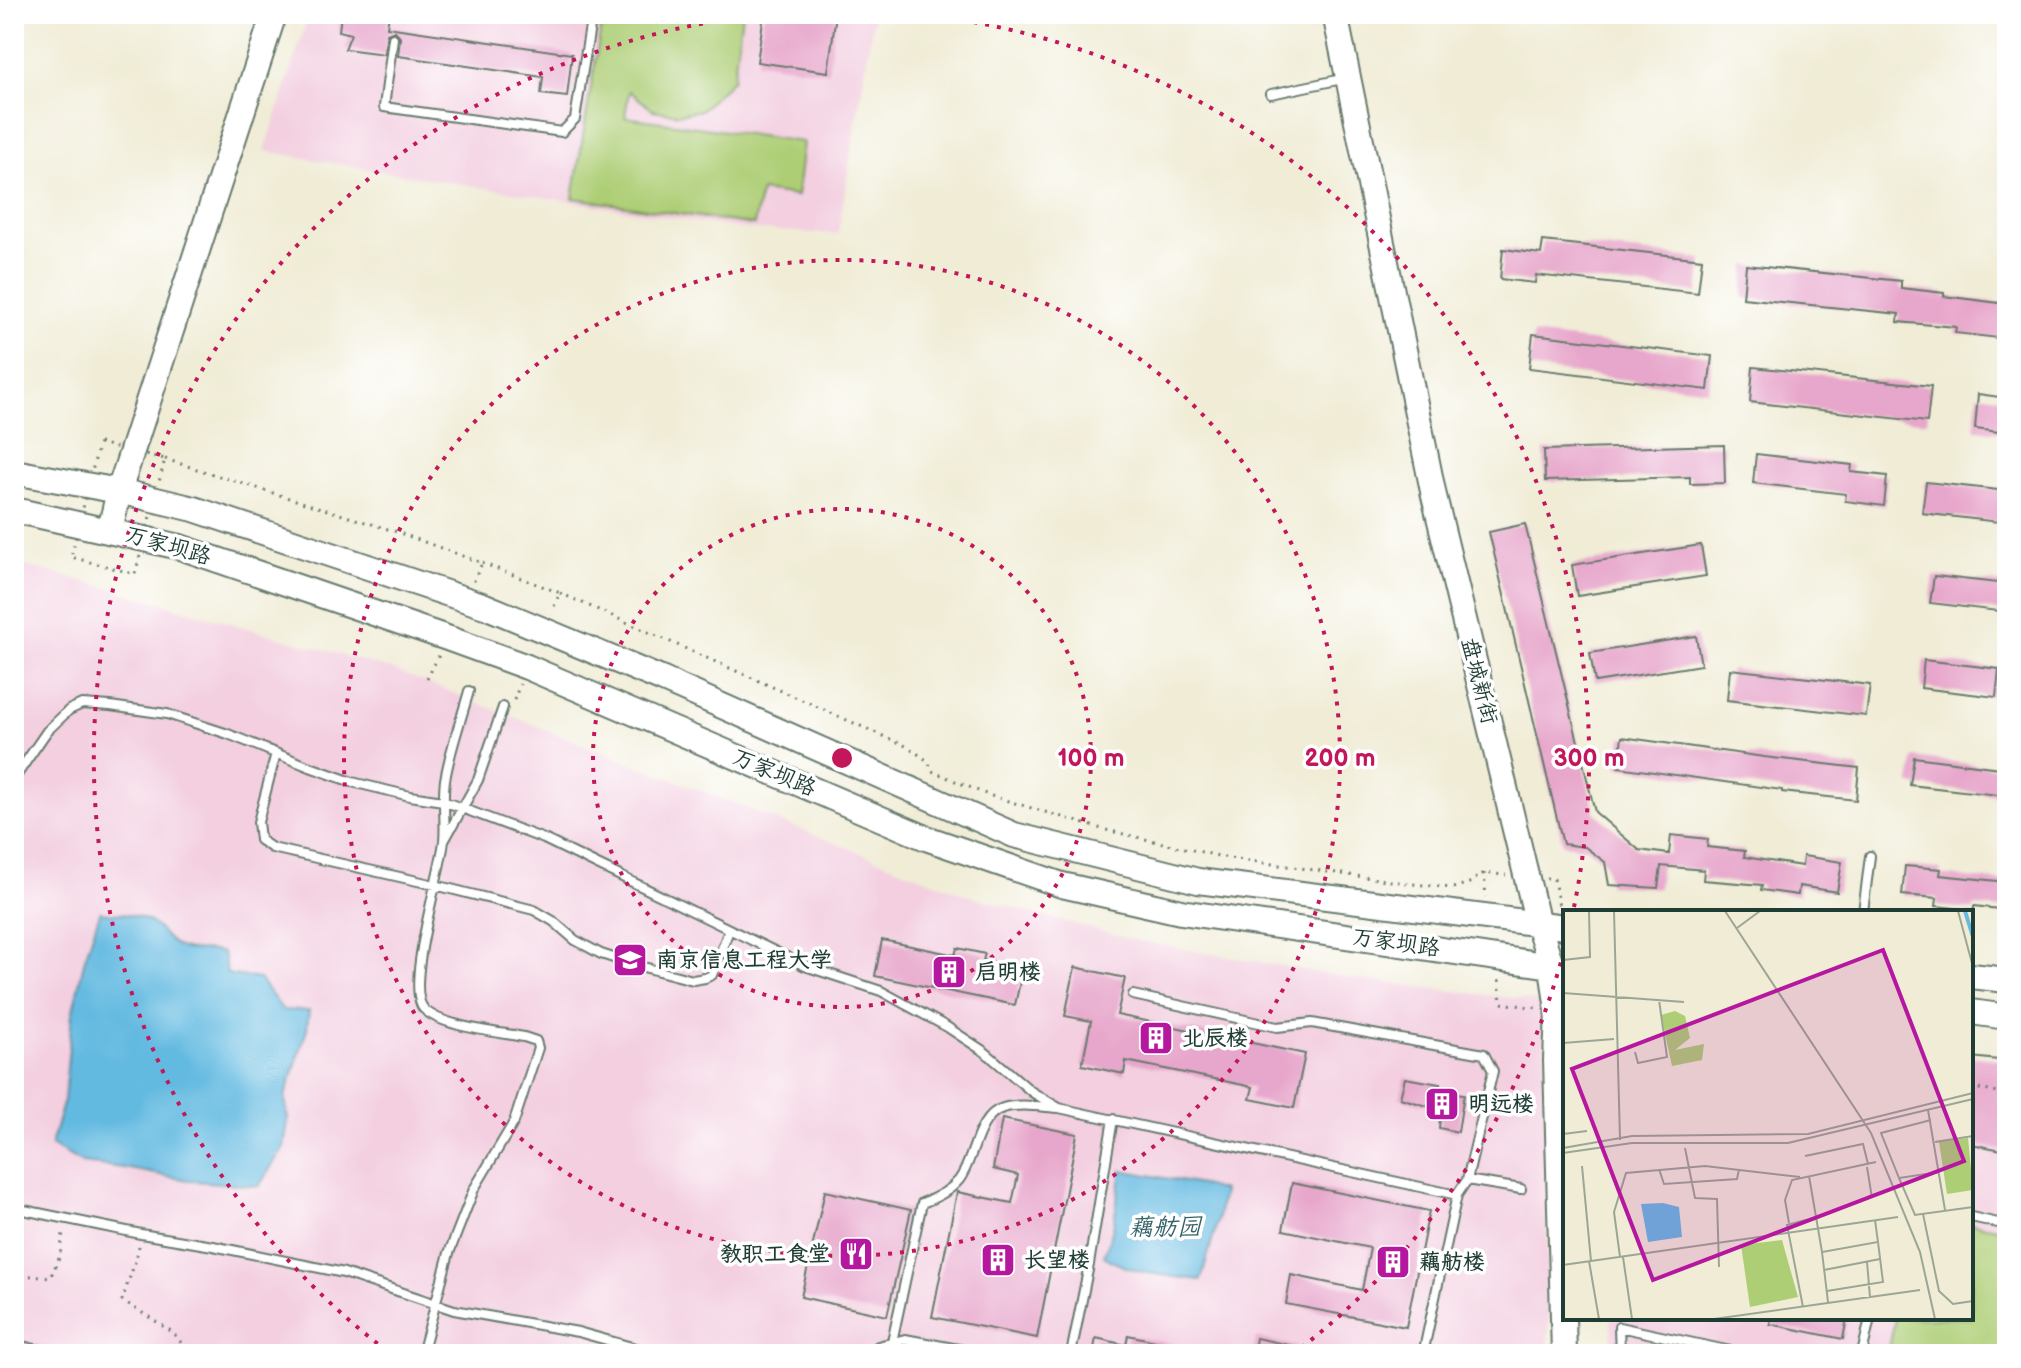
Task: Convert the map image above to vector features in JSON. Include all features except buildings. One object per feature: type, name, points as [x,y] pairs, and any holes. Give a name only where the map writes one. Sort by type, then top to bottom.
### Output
[{"type":"main road","points":[[110,530],[119,491],[274,14]]},
{"type":"main road","name":"盘城新街","points":[[1335,14],[1434,496],[1538,924],[1558,967],[1556,1060],[1563,1317]]},
{"type":"main road","name":"万家坝路","points":[[14,472],[119,491],[194,509],[485,606],[1014,835],[1198,881],[1563,927]]},
{"type":"main road","name":"万家坝路","points":[[14,510],[180,547],[447,638],[527,667],[926,838],[1062,885],[1181,912],[1558,967]]},
{"type":"main road","points":[[1973,976],[2007,980]]},
{"type":"main road","points":[[1973,1012],[2007,1017]]},
{"type":"main road","name":"盘城新街","points":[[1563,1320],[1564,1354]]},
{"type":"lane","points":[[393,38],[384,107],[562,132],[575,119],[592,14]]},
{"type":"lane","points":[[1271,94],[1348,78]]},
{"type":"lane","points":[[422,1354],[449,1253],[474,1189],[514,1122],[538,1048],[536,1041],[447,1023],[423,1009],[418,995],[418,977],[444,842],[445,779],[469,691]]},
{"type":"lane","points":[[14,779],[47,731],[69,710],[82,704],[167,714],[352,782],[463,807],[544,839],[805,966],[881,991],[947,1027],[985,1052],[1032,1092],[1059,1108]]},
{"type":"lane","points":[[444,842],[478,780],[503,707]]},
{"type":"lane","points":[[276,753],[258,822],[260,840],[272,848],[534,910],[575,940],[601,954],[693,980],[712,975],[729,930]]},
{"type":"lane","points":[[1863,910],[1870,856]]},
{"type":"lane","points":[[1133,995],[1277,1027],[1312,1023],[1484,1054],[1493,1071],[1467,1180],[1457,1195],[1423,1354]]},
{"type":"lane","points":[[892,1342],[922,1203],[940,1196],[959,1179],[986,1123],[995,1112],[1005,1107],[1059,1108],[1457,1195]]},
{"type":"lane","points":[[1071,1354],[1113,1119]]},
{"type":"lane","points":[[1467,1180],[1521,1189]]},
{"type":"lane","points":[[14,1208],[344,1273],[454,1310],[578,1332],[657,1354]]},
{"type":"lane","points":[[1973,1217],[2007,1225]]},
{"type":"lane","points":[[1862,1354],[1870,1320]]},
{"type":"lane","points":[[1620,1354],[1619,1322],[1745,1354]]},
{"type":"lane","points":[[875,1354],[878,1346],[905,1339],[985,1354]]},
{"type":"path","points":[[165,459],[370,523],[482,563],[466,600]]},
{"type":"path","points":[[560,593],[908,747],[928,761],[932,771],[1002,799],[1102,829],[1223,857],[1453,888],[1469,883],[1484,873]]},
{"type":"path","points":[[427,679],[447,638]]},
{"type":"path","points":[[1973,1087],[2007,1095]]},
{"type":"path","points":[[14,1274],[50,1278],[60,1256],[64,1219]]},
{"type":"path","points":[[141,1234],[122,1300],[171,1331],[191,1354]]},
{"type":"shaded area","points":[[309,14],[874,14],[838,234],[742,229],[265,151]]},
{"type":"shaded area","name":"南京信息工程大学","points":[[14,563],[394,670],[970,896],[1138,941],[1356,979],[1544,1002],[1549,1354],[14,1354]]},
{"type":"shaded area","points":[[1973,1055],[2007,1059],[2007,1354],[1612,1354],[1611,1320],[1973,1320]]},
{"type":"green space","points":[[603,14],[742,14],[733,79],[701,110],[678,114],[653,110],[629,91],[625,117],[803,142],[797,196],[761,191],[754,225],[573,198]]},
{"type":"green space","points":[[1973,1223],[2007,1230],[2007,1354],[1888,1354],[1895,1320],[1973,1320]]},
{"type":"water","points":[[100,912],[145,919],[171,942],[185,949],[223,953],[227,974],[259,979],[283,1010],[309,1011],[307,1029],[285,1097],[288,1121],[284,1147],[259,1186],[193,1181],[82,1163],[51,1145],[64,1100],[72,1015],[85,958]]},
{"type":"water","name":"藕舫园","points":[[1122,1170],[1223,1191],[1201,1280],[1137,1270],[1104,1256],[1113,1228]]},
{"type":"place","name":"南京信息工程大学","points":[[630,960]]},
{"type":"place","name":"启明楼","points":[[949,972]]},
{"type":"place","name":"北辰楼","points":[[1156,1038]]},
{"type":"place","name":"明远楼","points":[[1442,1104]]},
{"type":"place","name":"教职工食堂","points":[[856,1254]]},
{"type":"place","name":"长望楼","points":[[998,1260]]},
{"type":"place","name":"藕舫楼","points":[[1393,1262]]}]
